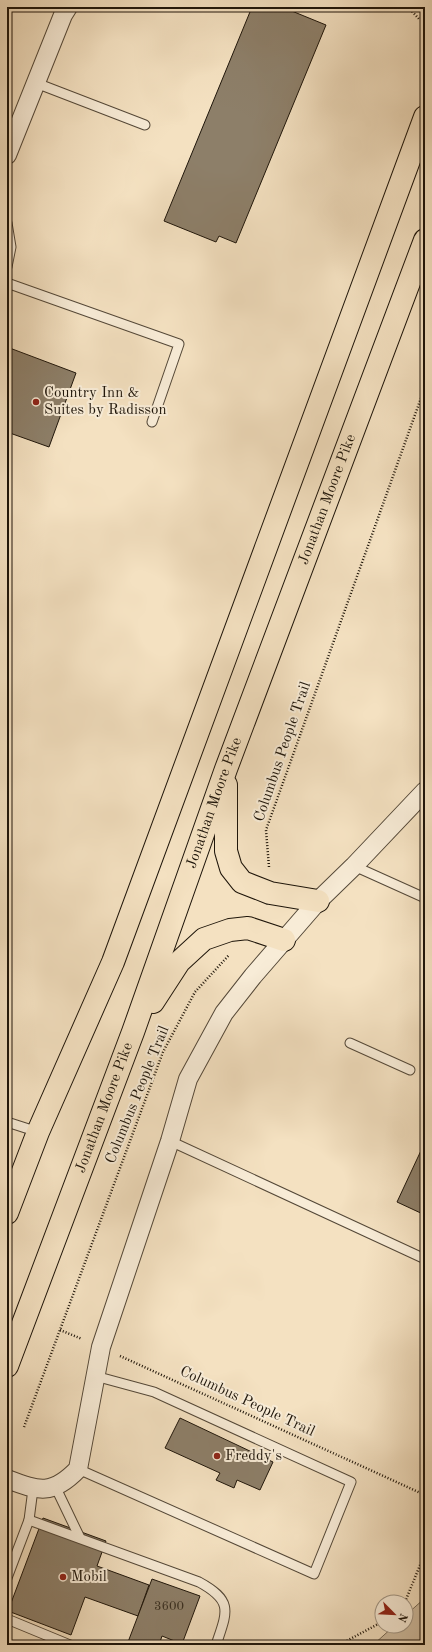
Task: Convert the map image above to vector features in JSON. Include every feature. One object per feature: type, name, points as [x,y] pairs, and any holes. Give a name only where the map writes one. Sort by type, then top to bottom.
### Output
[{"type":"highway","points":[[7,1213],[38,1132],[112,962],[425,118]]},
{"type":"highway","name":"Jonathan Moore Pike","points":[[7,1366],[133,1032],[226,769],[425,240]]},
{"type":"highway","points":[[226,769],[226,851],[231,868],[242,882],[270,893],[318,900]]},
{"type":"highway","points":[[133,1032],[179,962],[204,939],[230,930],[248,928],[284,940]]},
{"type":"street","points":[[7,154],[36,83],[63,10]]},
{"type":"street","points":[[7,1479],[33,1489],[44,1489],[55,1486],[68,1479],[78,1469],[101,1347],[170,1141],[188,1079],[224,1013],[253,976],[318,900],[354,866],[425,791]]},
{"type":"lane","points":[[36,83],[145,125]]},
{"type":"lane","points":[[7,223],[11,247],[7,267]]},
{"type":"lane","points":[[7,283],[179,344],[152,422]]},
{"type":"lane","points":[[354,866],[425,898]]},
{"type":"lane","points":[[350,1043],[410,1070]]},
{"type":"lane","points":[[7,1122],[38,1132]]},
{"type":"lane","points":[[170,1141],[425,1259]]},
{"type":"lane","points":[[78,1469],[314,1574],[351,1482],[154,1392],[95,1376]]},
{"type":"lane","points":[[55,1486],[80,1538]]},
{"type":"lane","points":[[7,1578],[29,1520],[33,1489]]},
{"type":"lane","points":[[29,1520],[199,1582],[214,1590],[223,1601],[226,1616],[216,1645]]},
{"type":"lane","points":[[7,1619],[70,1645]]},
{"type":"path","points":[[408,7],[420,20],[425,20]]},
{"type":"path","name":"Columbus People Trail","points":[[270,893],[266,830],[425,387]]},
{"type":"path","name":"Columbus People Trail","points":[[24,1427],[163,1052],[194,992],[238,945],[248,928]]},
{"type":"path","name":"Columbus People Trail","points":[[60,1330],[101,1347],[425,1495]]},
{"type":"path","points":[[408,1594],[425,1553]]},
{"type":"path","points":[[339,1645],[374,1626]]},
{"type":"shaded area","points":[[425,1598],[425,1645],[373,1645],[385,1634],[414,1634],[414,1608]]},
{"type":"building","points":[[252,7],[282,7],[326,25],[236,243],[219,236],[216,242],[164,221]]},
{"type":"building","name":"Country Inn & Suites by Radisson","points":[[7,347],[76,373],[49,447],[7,432]]},
{"type":"building","points":[[425,1142],[425,1215],[397,1202]]},
{"type":"building","points":[[180,1418],[273,1462],[260,1490],[237,1480],[234,1488],[216,1480],[220,1473],[165,1448]]},
{"type":"building","points":[[43,1518],[106,1541],[97,1566],[149,1585],[138,1616],[85,1597],[71,1635],[8,1611]]},
{"type":"building","points":[[152,1579],[200,1596],[182,1644],[162,1636],[159,1645],[136,1645],[128,1642]]},
{"type":"place","name":"Country Inn & Suites by Radisson","points":[[36,402]]},
{"type":"place","name":"Freddy's","points":[[217,1456]]},
{"type":"place","name":"Mobil","points":[[63,1577]]}]
